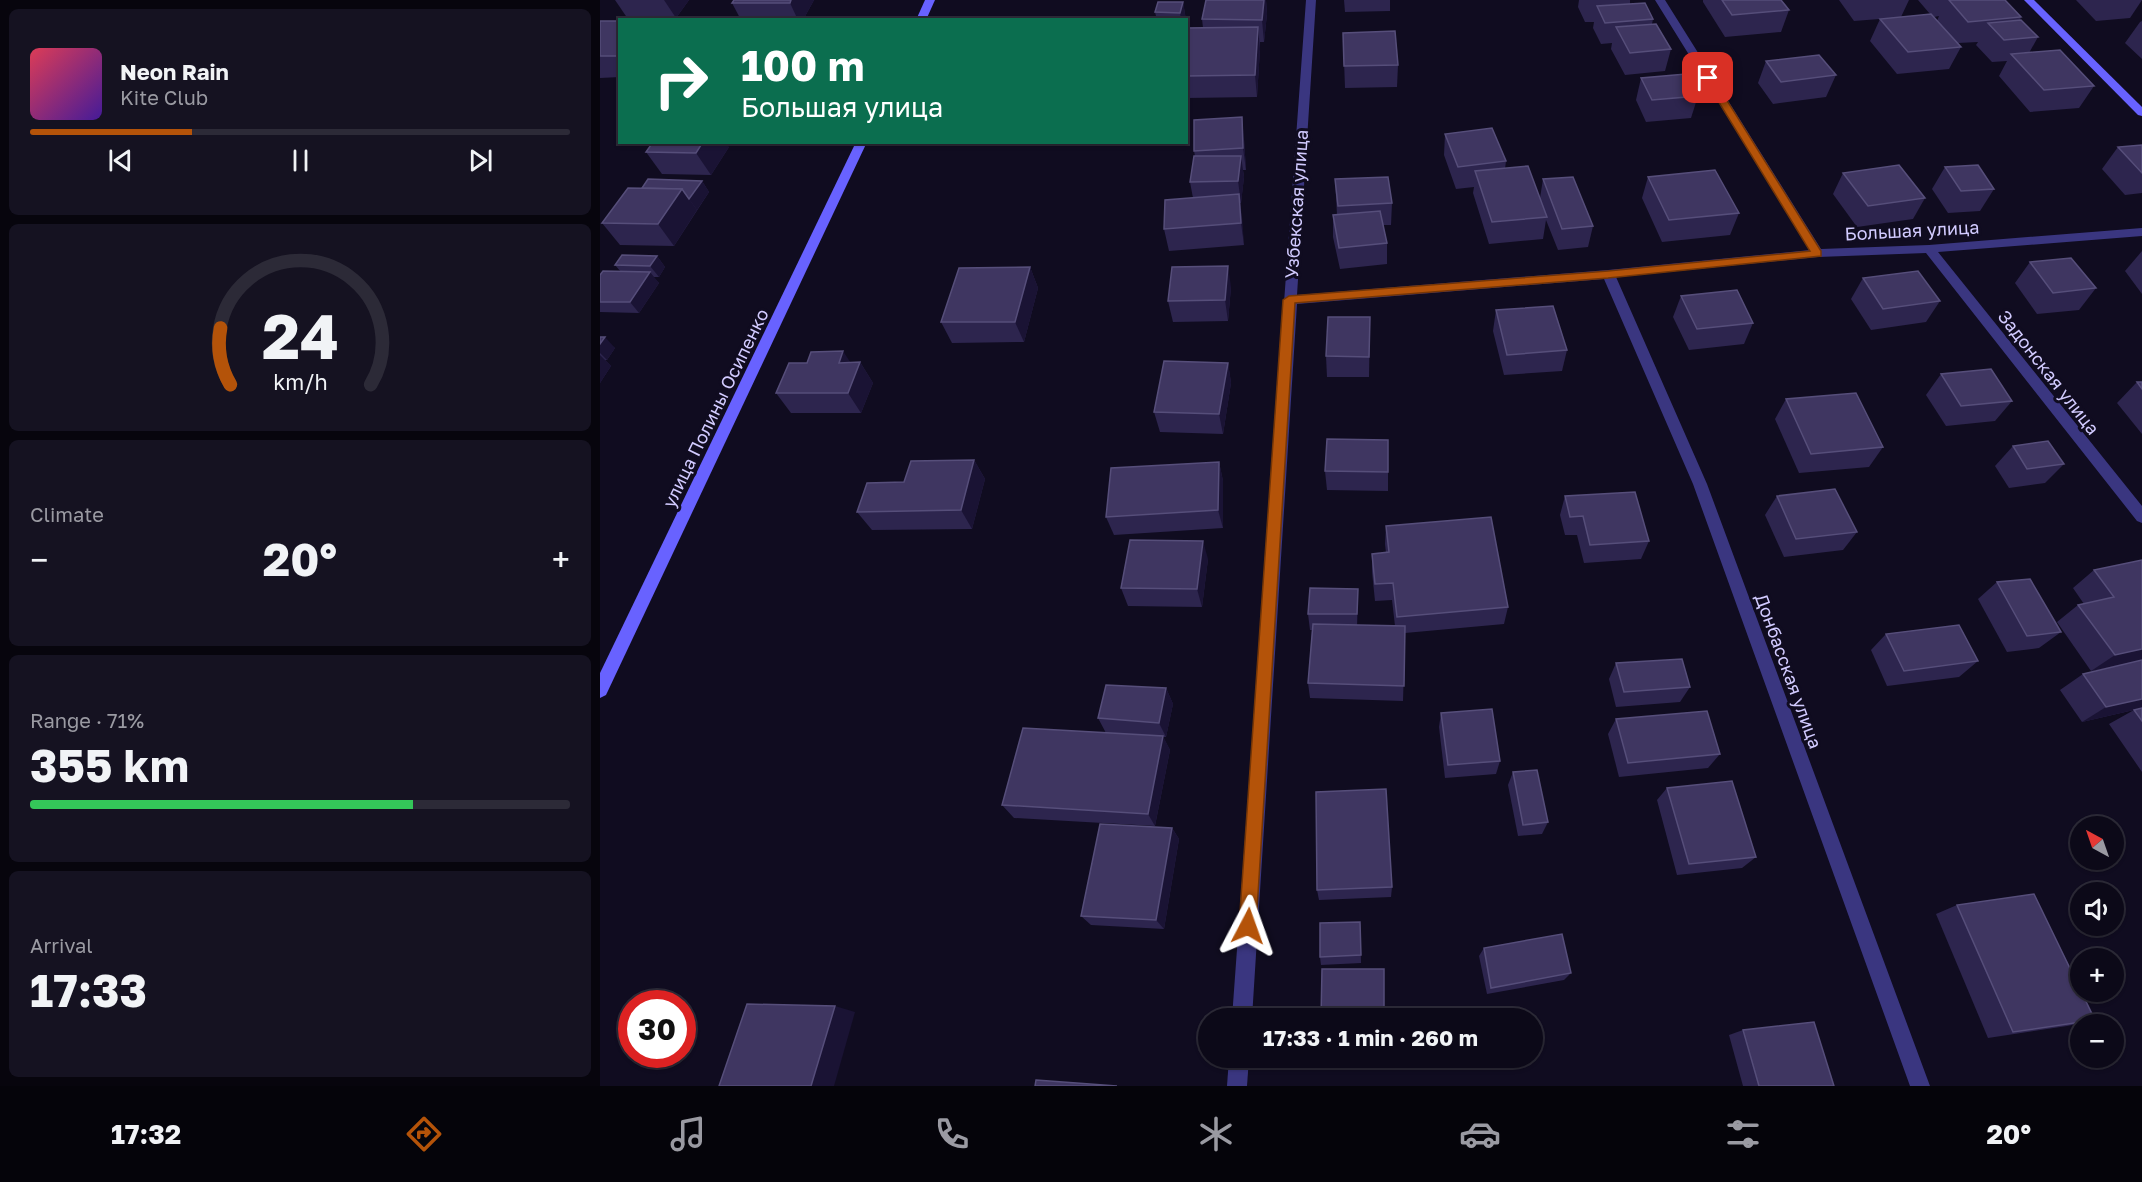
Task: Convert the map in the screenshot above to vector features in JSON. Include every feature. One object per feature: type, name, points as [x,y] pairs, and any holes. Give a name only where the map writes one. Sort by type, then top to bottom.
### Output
[{"type":"main road","points":[[922,18],[930,0]]},
{"type":"main road","points":[[2029,0],[2142,113]]},
{"type":"main road","name":"улица Полины Осипенко","points":[[600,690],[861,144]]},
{"type":"street","name":"Узбекская улица","points":[[1243,1008],[1311,0]]},
{"type":"street","points":[[1660,0],[1818,254]]},
{"type":"street","name":"Большая улица","points":[[1289,300],[1818,254],[1929,249],[2142,231]]},
{"type":"street","name":"Задонская улица","points":[[1929,249],[2142,517]]},
{"type":"street","name":"Донбасская улица","points":[[1608,274],[1700,484],[1920,1086]]},
{"type":"street","points":[[1237,1086],[1238,1068]]},
{"type":"building","points":[[734,0],[791,0],[790,3],[732,3]]},
{"type":"building","points":[[1206,0],[1264,0],[1262,20],[1202,19]]},
{"type":"building","points":[[1722,0],[1781,0],[1789,10],[1732,15]]},
{"type":"building","points":[[1949,0],[2005,0],[2021,17],[1968,22]]},
{"type":"building","points":[[1158,2],[1183,2],[1180,13],[1155,12]]},
{"type":"building","points":[[1645,3],[1653,19],[1605,23],[1597,6]]},
{"type":"building","points":[[1931,14],[1961,47],[1908,52],[1880,19]]},
{"type":"building","points":[[2021,20],[2038,37],[2004,40],[1988,23]]},
{"type":"building","points":[[600,21],[618,21],[618,56],[600,56]]},
{"type":"building","points":[[1656,24],[1671,49],[1630,53],[1616,27]]},
{"type":"building","points":[[1258,27],[1255,75],[1188,76],[1188,28]]},
{"type":"building","points":[[1395,31],[1398,65],[1344,66],[1343,33]]},
{"type":"building","points":[[2060,50],[2094,86],[2044,90],[2011,54]]},
{"type":"building","points":[[1819,55],[1836,75],[1781,82],[1766,61]]},
{"type":"building","points":[[1686,74],[1698,96],[1652,100],[1641,78]]},
{"type":"building","points":[[1242,117],[1243,148],[1194,151],[1194,120]]},
{"type":"building","points":[[1492,128],[1506,161],[1458,167],[1445,134]]},
{"type":"building","points":[[652,144],[702,144],[696,153],[646,152]]},
{"type":"building","points":[[2142,145],[2142,173],[2118,147]]},
{"type":"building","points":[[1194,156],[1241,156],[1238,181],[1190,182]]},
{"type":"building","points":[[1899,165],[1925,198],[1868,206],[1843,173]]},
{"type":"building","points":[[1978,165],[1994,189],[1961,191],[1945,167]]},
{"type":"building","points":[[1528,166],[1547,217],[1492,222],[1475,171]]},
{"type":"building","points":[[1715,170],[1739,213],[1669,220],[1648,177]]},
{"type":"building","points":[[1388,177],[1392,203],[1338,206],[1335,179]]},
{"type":"building","points":[[1573,177],[1593,226],[1562,229],[1543,179]]},
{"type":"building","points":[[648,179],[702,181],[689,199],[682,189],[642,188]]},
{"type":"building","points":[[628,188],[682,189],[658,224],[602,223]]},
{"type":"building","points":[[1239,194],[1241,223],[1164,229],[1165,200]]},
{"type":"building","points":[[1380,211],[1387,243],[1339,248],[1333,215]]},
{"type":"building","points":[[622,255],[657,256],[650,266],[615,265]]},
{"type":"building","points":[[2071,258],[2096,288],[2053,293],[2030,262]]},
{"type":"building","points":[[1228,266],[1225,300],[1168,301],[1172,267]]},
{"type":"building","points":[[1030,267],[1015,322],[941,322],[959,268]]},
{"type":"building","points":[[603,271],[650,272],[630,302],[600,302],[600,275]]},
{"type":"building","points":[[1918,271],[1940,301],[1883,309],[1863,278]]},
{"type":"building","points":[[1737,290],[1753,323],[1697,329],[1681,296]]},
{"type":"building","points":[[1553,306],[1567,350],[1507,355],[1496,310]]},
{"type":"building","points":[[1328,317],[1370,317],[1369,357],[1326,356]]},
{"type":"building","points":[[843,351],[839,363],[860,362],[848,393],[776,393],[789,363],[807,363],[811,352]]},
{"type":"building","points":[[1164,361],[1228,363],[1219,414],[1154,412]]},
{"type":"building","points":[[1991,369],[2012,401],[1961,406],[1941,374]]},
{"type":"building","points":[[1856,393],[1883,447],[1811,454],[1786,399]]},
{"type":"building","points":[[1327,439],[1388,440],[1388,472],[1325,471]]},
{"type":"building","points":[[2048,441],[2064,464],[2027,469],[2013,446]]},
{"type":"building","points":[[974,460],[961,510],[857,512],[867,483],[904,482],[911,461]]},
{"type":"building","points":[[1219,462],[1218,510],[1106,517],[1111,468]]},
{"type":"building","points":[[1835,489],[1857,532],[1796,539],[1777,496]]},
{"type":"building","points":[[1635,492],[1649,541],[1590,545],[1583,516],[1570,517],[1565,496]]},
{"type":"building","points":[[1491,517],[1508,607],[1397,617],[1393,583],[1375,584],[1372,554],[1389,552],[1386,526]]},
{"type":"building","points":[[1130,540],[1203,541],[1197,589],[1121,588]]},
{"type":"building","points":[[2142,560],[2142,649],[2115,655],[2078,605],[2114,597],[2094,570]]},
{"type":"building","points":[[2030,579],[2061,632],[2027,636],[1997,582]]},
{"type":"building","points":[[1310,588],[1358,589],[1357,614],[1308,614]]},
{"type":"building","points":[[1313,624],[1405,626],[1404,686],[1308,683]]},
{"type":"building","points":[[1959,625],[1978,661],[1904,671],[1886,634]]},
{"type":"building","points":[[1682,659],[1690,687],[1624,692],[1616,663]]},
{"type":"building","points":[[2142,660],[2142,699],[2106,707],[2083,674]]},
{"type":"building","points":[[1106,685],[1166,688],[1159,723],[1098,718]]},
{"type":"building","points":[[2142,708],[2142,721],[2134,710]]},
{"type":"building","points":[[1492,709],[1500,761],[1448,765],[1441,713]]},
{"type":"building","points":[[1707,711],[1720,754],[1628,763],[1616,719]]},
{"type":"building","points":[[1023,728],[1163,736],[1148,814],[1002,805]]},
{"type":"building","points":[[1537,770],[1548,822],[1523,825],[1513,772]]},
{"type":"building","points":[[1732,781],[1756,857],[1689,864],[1667,788]]},
{"type":"building","points":[[1386,789],[1392,887],[1317,890],[1316,792]]},
{"type":"building","points":[[1100,824],[1172,828],[1156,920],[1081,916]]},
{"type":"building","points":[[2034,894],[2070,968],[2070,1002],[2086,1002],[2092,1014],[2070,1014],[2070,1024],[2013,1032],[1957,905]]},
{"type":"building","points":[[1360,922],[1361,955],[1320,957],[1320,923]]},
{"type":"building","points":[[1562,934],[1571,973],[1491,988],[1484,948]]},
{"type":"building","points":[[1322,969],[1384,969],[1384,1008],[1321,1008]]},
{"type":"building","points":[[747,1004],[835,1006],[811,1086],[719,1086]]},
{"type":"building","points":[[1814,1022],[1834,1086],[1759,1086],[1743,1030]]},
{"type":"building","points":[[1036,1080],[1117,1086],[1035,1086]]},
{"type":"route","points":[[1248,926],[1289,300],[1818,254],[1708,78]]}]
